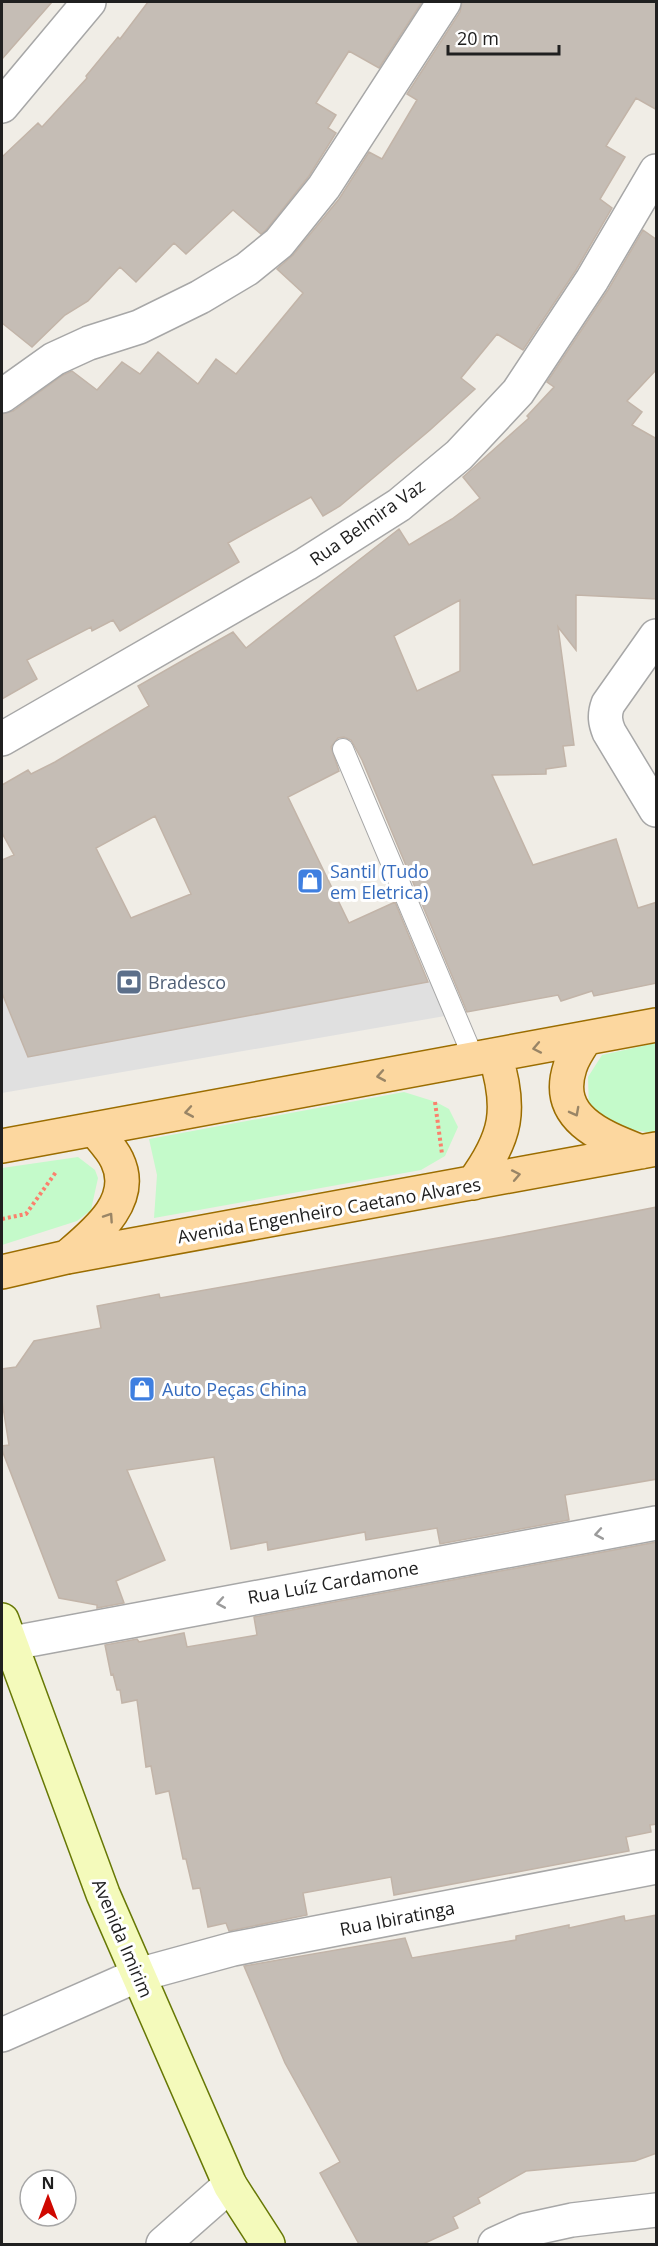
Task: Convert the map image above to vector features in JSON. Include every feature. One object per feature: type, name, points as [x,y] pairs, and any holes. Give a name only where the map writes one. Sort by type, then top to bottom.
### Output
[{"type":"main road","points":[[2,1146],[657,1025]]},
{"type":"main road","points":[[586,1038],[570,1065],[567,1079],[568,1096],[574,1113],[582,1123],[595,1132],[649,1151]]},
{"type":"main road","points":[[473,1183],[492,1153],[505,1117],[506,1100],[485,1057]]},
{"type":"main road","points":[[67,1257],[111,1215],[121,1191],[122,1178],[118,1162],[94,1130]]},
{"type":"main road","name":"Avenida Engenheiro Caetano Alvares","points":[[6,1274],[67,1257],[649,1151]]},
{"type":"main road","name":"Avenida Imirim","points":[[4,1635],[103,1894],[138,1975],[230,2186],[268,2244]]},
{"type":"street","points":[[2,106],[89,2]]},
{"type":"street","points":[[2,396],[54,358],[89,343],[139,327],[200,297],[246,269],[279,243],[324,187],[444,2]]},
{"type":"street","name":"Rua Belmira Vaz","points":[[2,739],[306,564],[399,505],[459,455],[518,392],[592,280],[657,171]]},
{"type":"street","points":[[653,645],[608,704],[605,722],[657,810]]},
{"type":"street","name":"Rua Luíz Cardamone","points":[[4,1635],[657,1523]]},
{"type":"street","name":"Rua Ibiratinga","points":[[2,2035],[138,1975],[233,1949],[657,1867]]},
{"type":"street","points":[[163,2244],[230,2186]]},
{"type":"street","points":[[495,2244],[526,2229],[572,2220],[657,2210]]},
{"type":"lane","points":[[343,750],[485,1057]]},
{"type":"path","points":[[438,1066],[434,1093],[442,1156]]},
{"type":"path","points":[[2,1220],[26,1215],[57,1171]]},
{"type":"green space","points":[[656,1043],[656,1132],[604,1125],[589,1111],[588,1077],[602,1055]]},
{"type":"green space","points":[[404,1092],[436,1102],[449,1109],[458,1127],[445,1156],[421,1170],[154,1218],[157,1175],[149,1139]]},
{"type":"green space","points":[[78,1157],[95,1170],[98,1178],[91,1210],[77,1221],[2,1245],[2,1168]]},
{"type":"shaded area","points":[[432,981],[445,1016],[2,1093],[2,994],[28,1057]]},
{"type":"building","points":[[2,2],[52,2],[2,59]]},
{"type":"building","points":[[148,2],[422,2],[379,68],[349,51],[316,103],[336,115],[328,128],[336,133],[309,176],[266,230],[261,234],[233,210],[186,254],[174,243],[136,282],[120,267],[88,301],[65,315],[32,347],[2,323],[2,157],[38,123],[42,127],[87,78],[86,76],[118,37],[120,39]]},
{"type":"building","points":[[462,2],[657,2],[657,110],[636,98],[606,146],[625,157],[600,199],[612,208],[576,270],[523,350],[497,334],[461,378],[475,389],[340,506],[323,516],[311,497],[228,543],[239,562],[120,631],[113,620],[92,631],[91,627],[27,660],[37,679],[2,699],[2,414],[13,411],[72,371],[97,390],[122,362],[140,374],[158,352],[198,384],[216,359],[236,374],[303,293],[277,269],[293,255],[339,199],[369,152],[382,159],[417,100],[407,94],[460,12]]},
{"type":"building","points":[[643,230],[657,240],[657,369],[627,401],[642,412],[632,425],[657,439],[657,599],[576,595],[576,650],[558,627],[574,745],[563,746],[566,766],[546,769],[546,774],[492,775],[533,865],[616,839],[638,908],[657,902],[657,983],[594,996],[592,991],[561,1001],[558,995],[467,1012],[362,760],[351,740],[344,737],[338,738],[331,747],[339,771],[288,797],[349,923],[395,902],[428,982],[28,1057],[2,993],[2,860],[14,855],[2,833],[2,785],[28,770],[31,774],[55,762],[149,706],[138,686],[233,632],[246,648],[399,529],[409,545],[452,519],[480,498],[463,477],[529,418],[527,416],[554,387],[547,382],[608,290]],"holes":[[[460,600],[460,671],[417,691],[394,636]],[[155,816],[191,894],[131,918],[96,848]]]},
{"type":"building","points":[[657,1207],[657,1479],[565,1495],[569,1520],[440,1544],[437,1528],[366,1540],[365,1532],[268,1550],[267,1542],[231,1549],[214,1457],[127,1470],[165,1560],[116,1581],[124,1603],[97,1608],[97,1605],[59,1598],[2,1450],[2,1446],[9,1445],[2,1401],[2,1369],[16,1367],[34,1341],[101,1328],[97,1306],[159,1294],[160,1298]]},
{"type":"building","points":[[657,1542],[657,1824],[650,1825],[651,1832],[626,1837],[629,1851],[394,1895],[391,1877],[303,1893],[307,1915],[229,1931],[226,1923],[208,1927],[200,1888],[193,1889],[186,1859],[183,1859],[169,1791],[156,1794],[151,1766],[146,1767],[137,1700],[122,1703],[120,1690],[117,1690],[113,1674],[111,1675],[105,1645],[137,1639],[139,1642],[184,1633],[187,1647],[257,1635],[254,1617]]},
{"type":"building","points":[[657,1915],[657,2153],[635,2161],[526,2171],[478,2198],[480,2203],[453,2217],[458,2228],[423,2244],[359,2244],[320,2173],[340,2162],[285,2063],[244,1966],[405,1938],[412,1958],[516,1940],[516,1936],[569,1925],[569,1928],[624,1916],[625,1921]]},
{"type":"place","name":"Santil (Tudo em Eletrica)","points":[[310,881]]},
{"type":"place","name":"Bradesco","points":[[129,982]]},
{"type":"place","name":"Auto Peças China","points":[[142,1389]]}]
